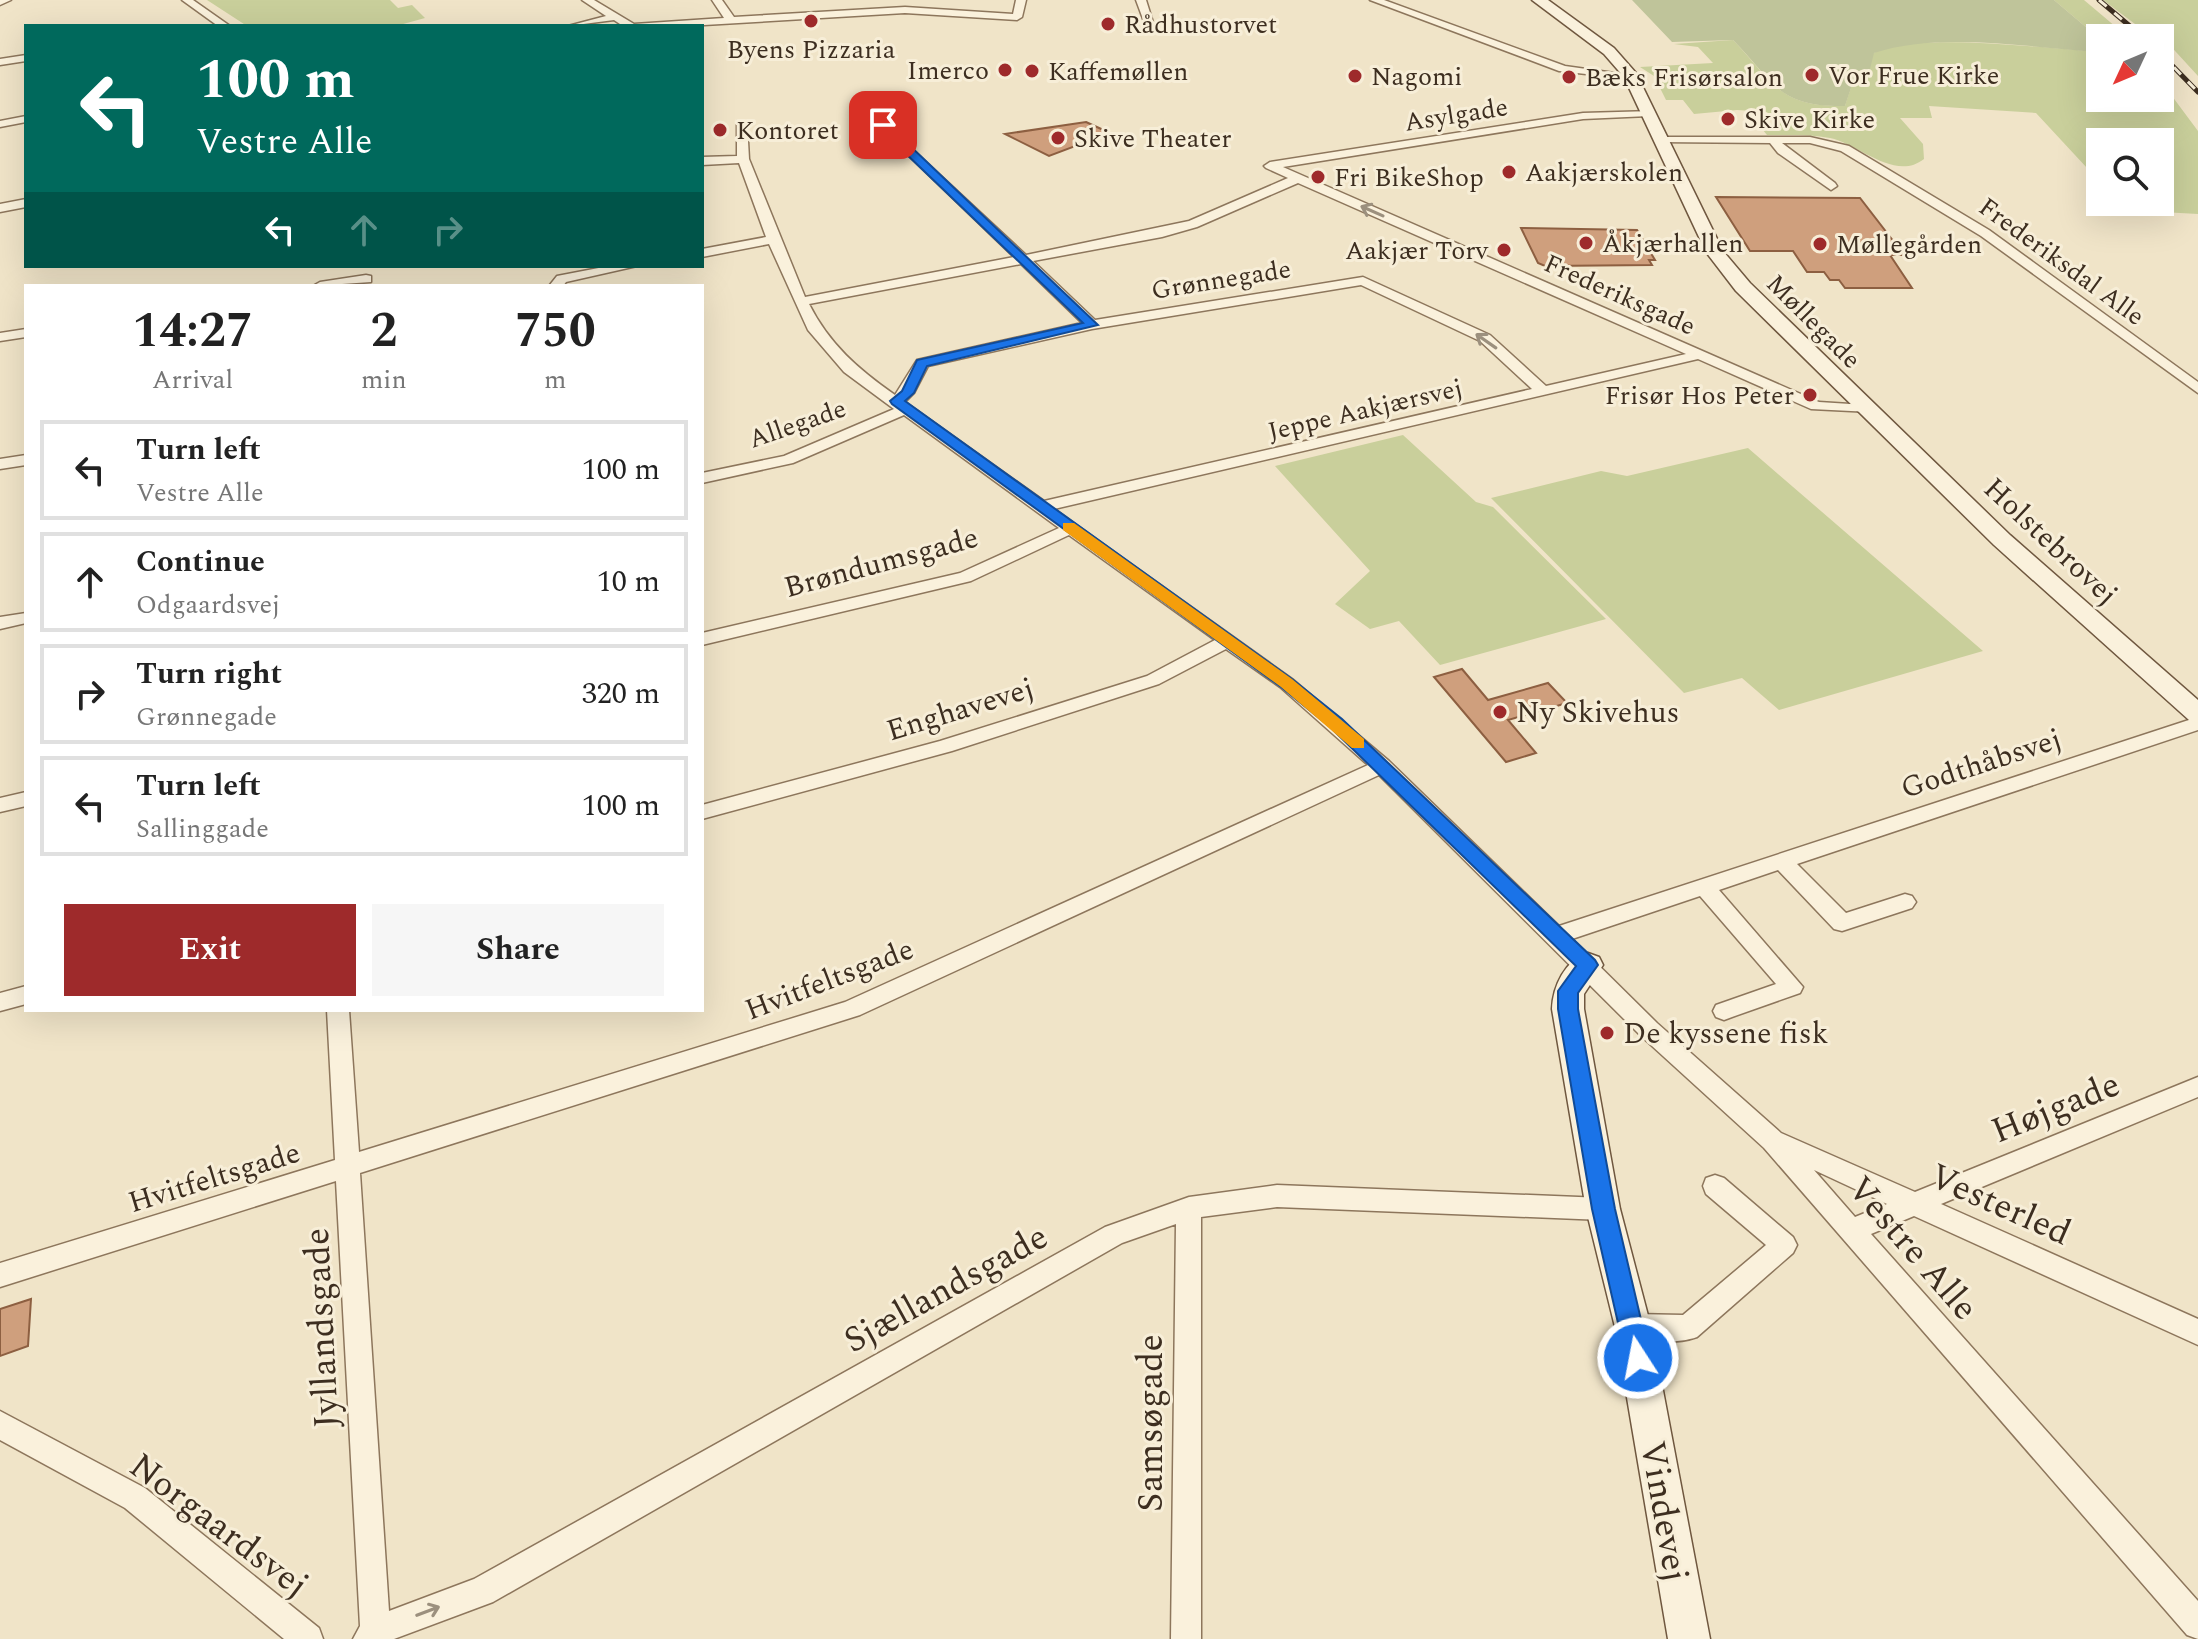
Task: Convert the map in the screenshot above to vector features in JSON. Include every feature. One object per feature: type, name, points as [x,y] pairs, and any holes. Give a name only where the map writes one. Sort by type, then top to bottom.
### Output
[{"type":"street","points":[[0,2],[6,0]]},
{"type":"street","points":[[187,0],[222,24]]},
{"type":"street","points":[[587,0],[627,24]]},
{"type":"street","points":[[717,0],[731,20]]},
{"type":"street","points":[[852,0],[854,12]]},
{"type":"street","points":[[668,24],[927,10],[1017,17],[1021,0]]},
{"type":"street","points":[[1141,0],[1151,27]]},
{"type":"street","points":[[1375,0],[1563,69],[1631,76]]},
{"type":"street","name":"Møllegade","points":[[1539,0],[1609,51],[1631,76],[1664,140],[1685,192],[1724,265],[1866,409]]},
{"type":"street","points":[[599,7],[612,4]]},
{"type":"street","points":[[582,24],[615,17]]},
{"type":"street","points":[[0,62],[24,58]]},
{"type":"street","name":"Asylgade","points":[[1270,166],[1583,116],[1649,113]]},
{"type":"street","points":[[0,124],[24,119]]},
{"type":"street","name":"Vestre Alle","points":[[741,123],[743,159],[800,302],[813,327],[849,369],[1299,693],[1382,766],[1718,1095],[1773,1141],[2198,1624]]},
{"type":"street","points":[[883,125],[1027,259],[1092,325]]},
{"type":"street","points":[[1772,139],[1782,151],[1831,186]]},
{"type":"street","name":"Frederiksdal Alle","points":[[1664,140],[1819,141],[1845,148],[1985,233],[2198,389]]},
{"type":"street","points":[[704,161],[743,159]]},
{"type":"street","name":"Frederiksgade","points":[[1270,166],[1816,406],[1866,409]]},
{"type":"street","points":[[800,302],[1162,233],[1193,224],[1298,178]]},
{"type":"street","points":[[0,208],[24,203]]},
{"type":"street","points":[[704,253],[775,239]]},
{"type":"street","points":[[558,284],[562,279],[594,269]]},
{"type":"street","points":[[330,284],[366,277]]},
{"type":"street","name":"Grønnegade","points":[[902,405],[922,363],[1092,325],[1363,281],[1485,338],[1544,392]]},
{"type":"street","points":[[0,337],[24,333]]},
{"type":"street","name":"Jeppe Aakjærsvej","points":[[1041,507],[1699,355]]},
{"type":"street","name":"Allegade","points":[[704,478],[788,460],[902,405]]},
{"type":"street","name":"Holstebrovej","points":[[1866,409],[2051,586],[2198,714]]},
{"type":"street","points":[[0,464],[24,460]]},
{"type":"street","name":"Brøndumsgade","points":[[704,639],[965,577],[1071,528]]},
{"type":"street","points":[[0,623],[24,618]]},
{"type":"street","name":"Enghavevej","points":[[704,811],[945,746],[1153,680],[1227,641]]},
{"type":"street","name":"Godthåbsvej","points":[[1558,935],[2198,723]]},
{"type":"street","name":"Hvitfeltsgade","points":[[0,1275],[852,1009],[1382,766]]},
{"type":"street","points":[[0,805],[24,799]]},
{"type":"street","points":[[1782,861],[1842,923],[1905,902]]},
{"type":"street","points":[[1704,887],[1792,987],[1724,1011]]},
{"type":"street","name":"Vindevej","points":[[1588,965],[1568,991],[1568,1009],[1603,1209],[1633,1327],[1689,1639]]},
{"type":"street","points":[[0,1002],[24,996]]},
{"type":"street","name":"Jyllandsgade","points":[[338,1012],[371,1635]]},
{"type":"street","name":"Højgade","points":[[1851,1230],[2198,1087]]},
{"type":"street","name":"Vesterled","points":[[1773,1141],[2198,1332]]},
{"type":"street","points":[[1633,1327],[1688,1328],[1784,1245],[1715,1186]]},
{"type":"street","name":"Sjællandsgade","points":[[371,1635],[482,1591],[1114,1235],[1189,1208],[1277,1196],[1603,1209]]},
{"type":"street","name":"Samsøgade","points":[[1186,1639],[1189,1208]]},
{"type":"street","name":"Norgaardsvej","points":[[0,1425],[135,1498],[308,1639]]},
{"type":"green space","points":[[207,0],[390,0],[398,8],[412,5],[425,18],[403,24],[244,24]]},
{"type":"green space","points":[[1632,0],[2054,0],[2086,27],[2086,51],[1956,42],[1900,46],[1874,53],[1870,69],[1855,76],[1845,106],[1805,102],[1791,97],[1780,90],[1733,40],[1672,42]]},
{"type":"green space","points":[[2054,0],[2084,0],[2112,24],[2086,24],[2086,27]]},
{"type":"green space","points":[[2103,0],[2198,0],[2198,76],[2174,50],[2174,24],[2135,24]]},
{"type":"green space","points":[[1733,40],[1780,90],[1806,102],[1845,106],[1863,63],[1874,53],[1892,47],[1949,42],[2086,51],[2086,112],[2174,112],[2174,99],[2198,131],[2198,214],[2174,213],[2174,128],[2086,128],[2086,167],[2036,113],[1929,106],[1932,118],[1900,118],[1923,144],[1924,159],[1913,165],[1889,164],[1830,138],[1767,135],[1758,124],[1777,124],[1767,112],[1737,110],[1694,114],[1683,100],[1666,100],[1654,76],[1640,67],[1713,63],[1698,47],[1674,44]]},
{"type":"green space","points":[[1403,435],[1476,502],[1493,507],[1606,619],[1440,665],[1399,621],[1370,629],[1335,604],[1370,571],[1275,466]]},
{"type":"green space","points":[[1748,448],[1983,651],[1779,710],[1742,678],[1684,693],[1491,498],[1601,471],[1627,476]]},
{"type":"building","name":"Skive Theater","points":[[1086,122],[1110,133],[1049,156],[1005,134]]},
{"type":"building","name":"Møllegården","points":[[1716,197],[1860,198],[1904,255],[1890,255],[1912,288],[1845,288],[1839,280],[1830,280],[1824,272],[1807,272],[1793,251],[1750,251]]},
{"type":"building","name":"Åkjærhallen","points":[[1521,228],[1637,230],[1655,260],[1649,260],[1652,265],[1545,266],[1538,263]]},
{"type":"building","name":"Ny Skivehus","points":[[1462,669],[1488,700],[1548,683],[1567,703],[1508,720],[1536,753],[1506,762],[1434,677]]},
{"type":"building","points":[[31,1299],[28,1346],[0,1356],[0,1309]]},
{"type":"railway","points":[[2099,0],[2127,24]]},
{"type":"railway","points":[[2174,67],[2198,92]]},
{"type":"slow traffic","points":[[1068,526],[1286,683],[1358,744]]},
{"type":"place","name":"Byens Pizzaria","points":[[811,21]]},
{"type":"place","name":"Rådhustorvet","points":[[1108,24]]},
{"type":"place","name":"Imerco","points":[[1005,70]]},
{"type":"place","name":"Kaffemøllen","points":[[1032,71]]},
{"type":"place","name":"Vor Frue Kirke","points":[[1812,75]]},
{"type":"place","name":"Nagomi","points":[[1355,76]]},
{"type":"place","name":"Bæks Frisørsalon","points":[[1569,77]]},
{"type":"place","name":"Skive Kirke","points":[[1728,119]]},
{"type":"place","name":"Kontoret","points":[[720,130]]},
{"type":"place","name":"Skive Theater","points":[[1058,138]]},
{"type":"place","name":"Aakjærskolen","points":[[1509,172]]},
{"type":"place","name":"Fri BikeShop","points":[[1318,177]]},
{"type":"place","name":"Åkjærhallen","points":[[1586,243]]},
{"type":"place","name":"Møllegården","points":[[1820,244]]},
{"type":"place","name":"Aakjær Torv","points":[[1504,250]]},
{"type":"place","name":"Frisør Hos Peter","points":[[1810,395]]},
{"type":"place","name":"Ny Skivehus","points":[[1500,712]]},
{"type":"place","name":"De kyssene fisk","points":[[1607,1033]]},
{"type":"route","points":[[883,125],[1092,325],[922,363],[907,393],[897,401],[1286,683],[1336,723],[1588,965],[1575,977],[1568,991],[1568,1009],[1603,1209],[1638,1358]]}]
